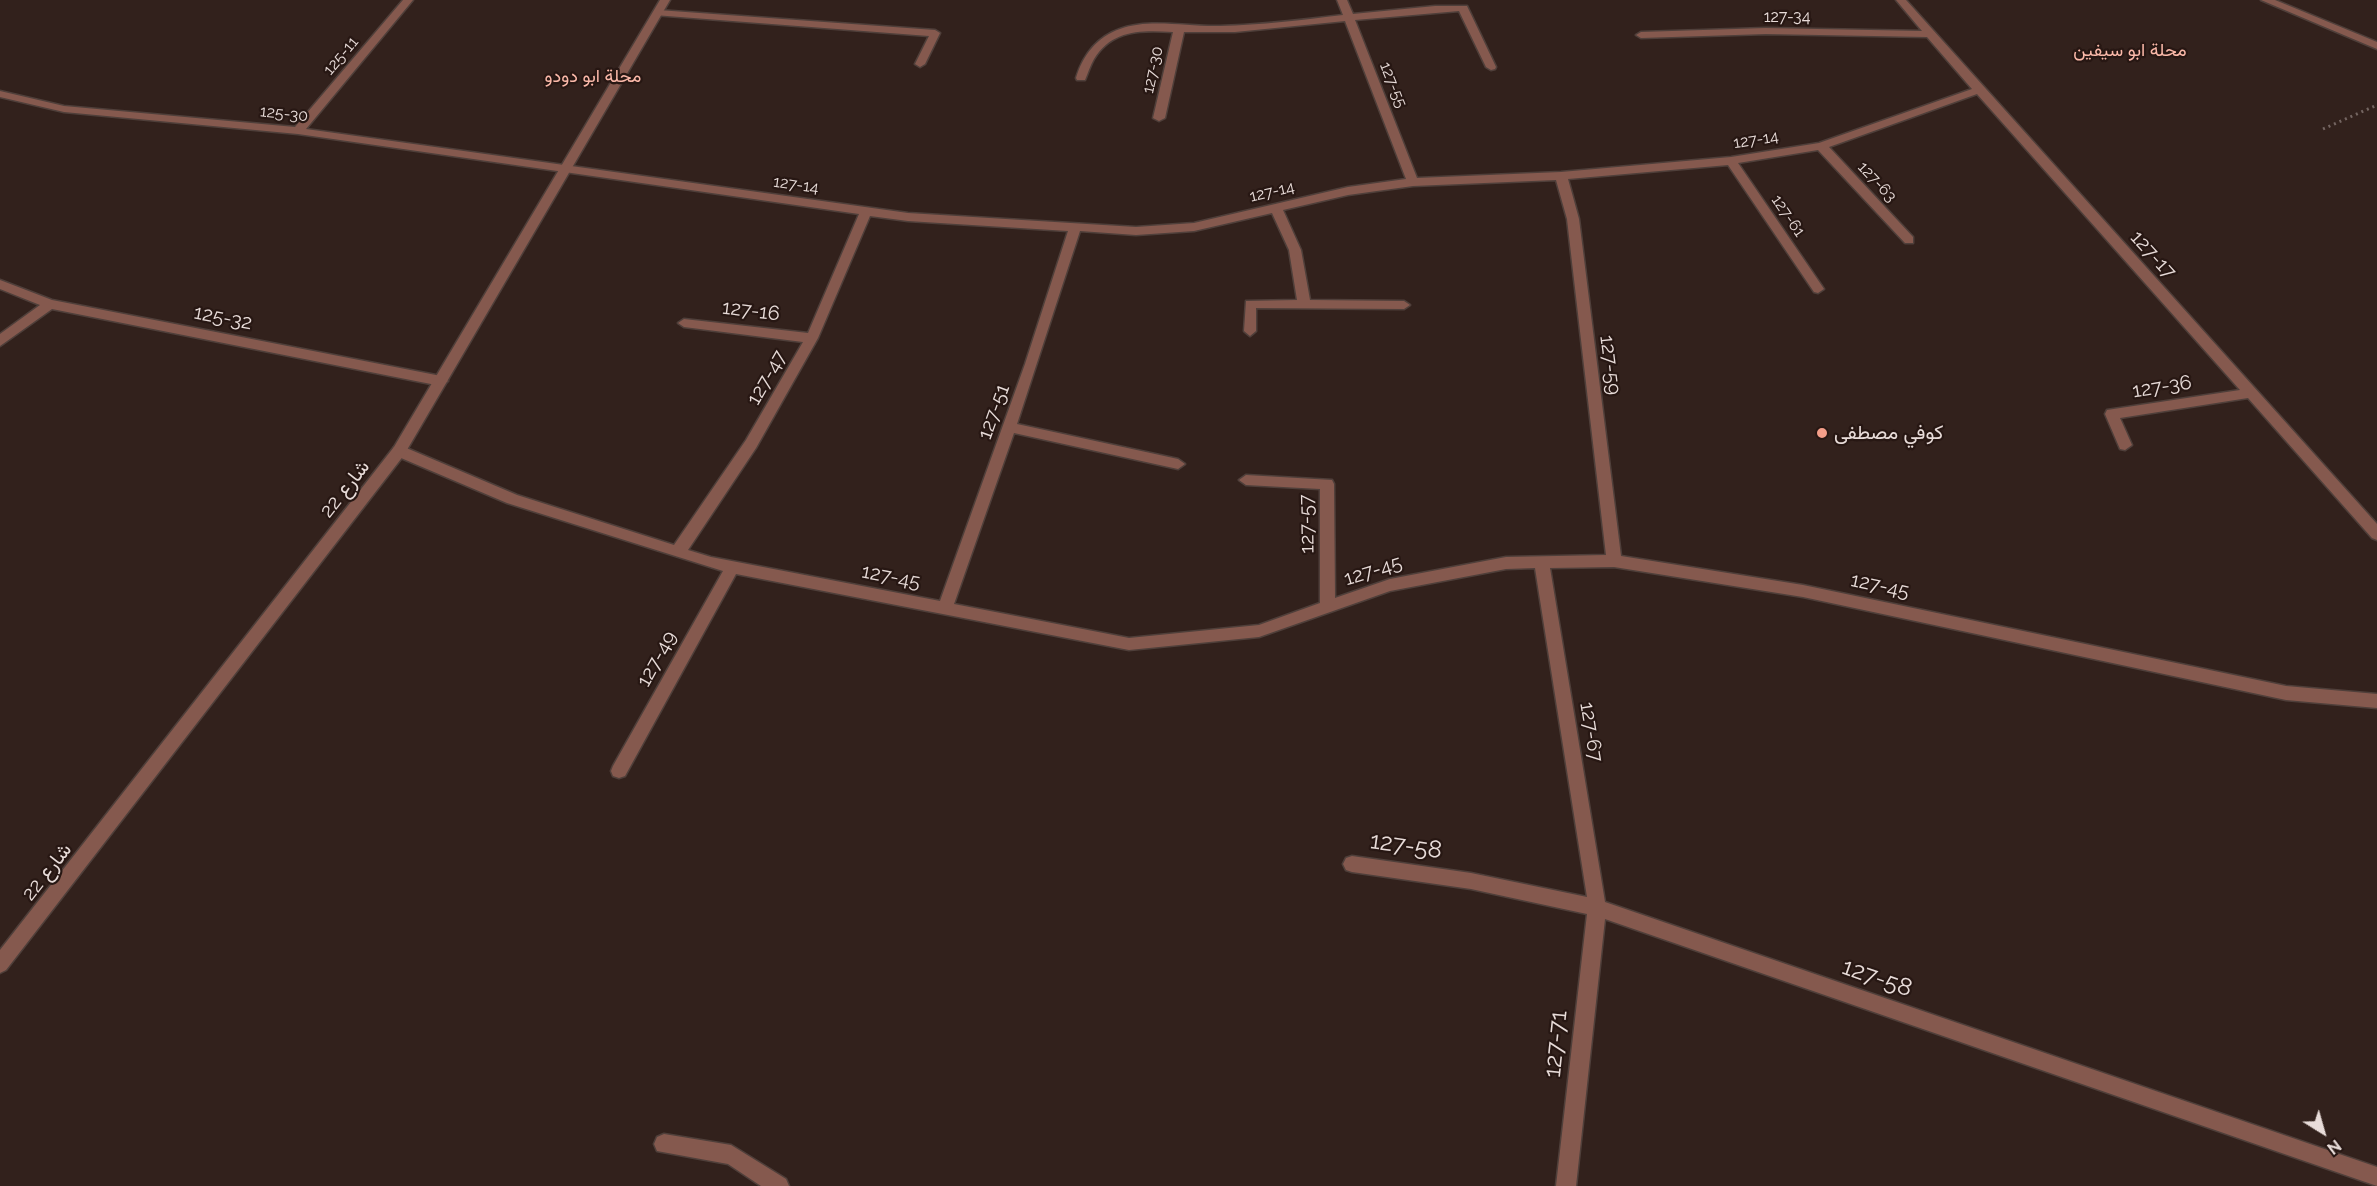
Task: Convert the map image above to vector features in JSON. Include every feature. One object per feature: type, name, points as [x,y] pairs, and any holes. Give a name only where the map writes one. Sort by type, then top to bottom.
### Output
[{"type":"street","name":"125-11","points":[[298,131],[408,0]]},
{"type":"street","name":"127-55","points":[[1342,0],[1413,182]]},
{"type":"street","name":"127-17","points":[[1901,0],[1978,90],[2377,534]]},
{"type":"street","points":[[2266,0],[2377,46]]},
{"type":"street","points":[[662,6],[751,18],[934,33],[920,64]]},
{"type":"street","name":"شارع 22","points":[[0,964],[399,451],[662,6]]},
{"type":"street","points":[[1081,78],[1085,62],[1096,47],[1116,34],[1136,27],[1179,30],[1254,28],[1385,12],[1463,8],[1491,68]]},
{"type":"street","name":"127-30","points":[[1159,118],[1179,30]]},
{"type":"street","name":"127-34","points":[[1641,35],[1766,31],[1932,34]]},
{"type":"street","name":"127-14","points":[[565,170],[908,217],[1136,231],[1194,227],[1348,191],[1413,182],[1561,176],[1731,161],[1821,146],[1978,90]]},
{"type":"street","name":"125-30","points":[[0,94],[64,109],[298,131],[565,170]]},
{"type":"street","name":"127-63","points":[[1821,146],[1908,240]]},
{"type":"street","name":"127-61","points":[[1731,161],[1818,289]]},
{"type":"street","name":"127-59","points":[[1561,176],[1573,219],[1614,561]]},
{"type":"street","points":[[1276,208],[1295,250],[1305,304]]},
{"type":"street","name":"127-47","points":[[678,552],[751,444],[812,338],[866,211]]},
{"type":"street","name":"127-51","points":[[945,608],[1009,427],[1075,228]]},
{"type":"street","name":"125-32","points":[[0,284],[50,304],[441,381]]},
{"type":"street","points":[[0,341],[50,304]]},
{"type":"street","points":[[1250,331],[1250,304],[1404,305]]},
{"type":"street","name":"127-16","points":[[684,322],[812,338]]},
{"type":"street","name":"127-36","points":[[2125,445],[2112,414],[2251,393]]},
{"type":"street","points":[[1009,427],[1178,464]]},
{"type":"street","name":"127-45","points":[[399,451],[512,499],[732,568],[1130,644],[1259,631],[1390,585],[1506,564],[1614,561],[1803,591],[2286,693],[2377,701]]},
{"type":"street","name":"127-57","points":[[1246,480],[1327,484],[1328,607]]},
{"type":"street","name":"127-67","points":[[1542,563],[1598,908]]},
{"type":"street","name":"127-49","points":[[619,771],[732,568]]},
{"type":"street","name":"127-58","points":[[1352,864],[1471,881],[1598,908],[2377,1177]]},
{"type":"street","name":"127-71","points":[[1566,1186],[1598,908]]},
{"type":"street","points":[[663,1143],[731,1155],[779,1186]]},
{"type":"path","points":[[2323,129],[2377,105]]},
{"type":"place","name":"كوفي مصطفى","points":[[1822,433]]},
{"type":"district","name":"محلة ابو سيفين","points":[[2130,51]]},
{"type":"district","name":"محلة ابو دودو","points":[[593,77]]}]
